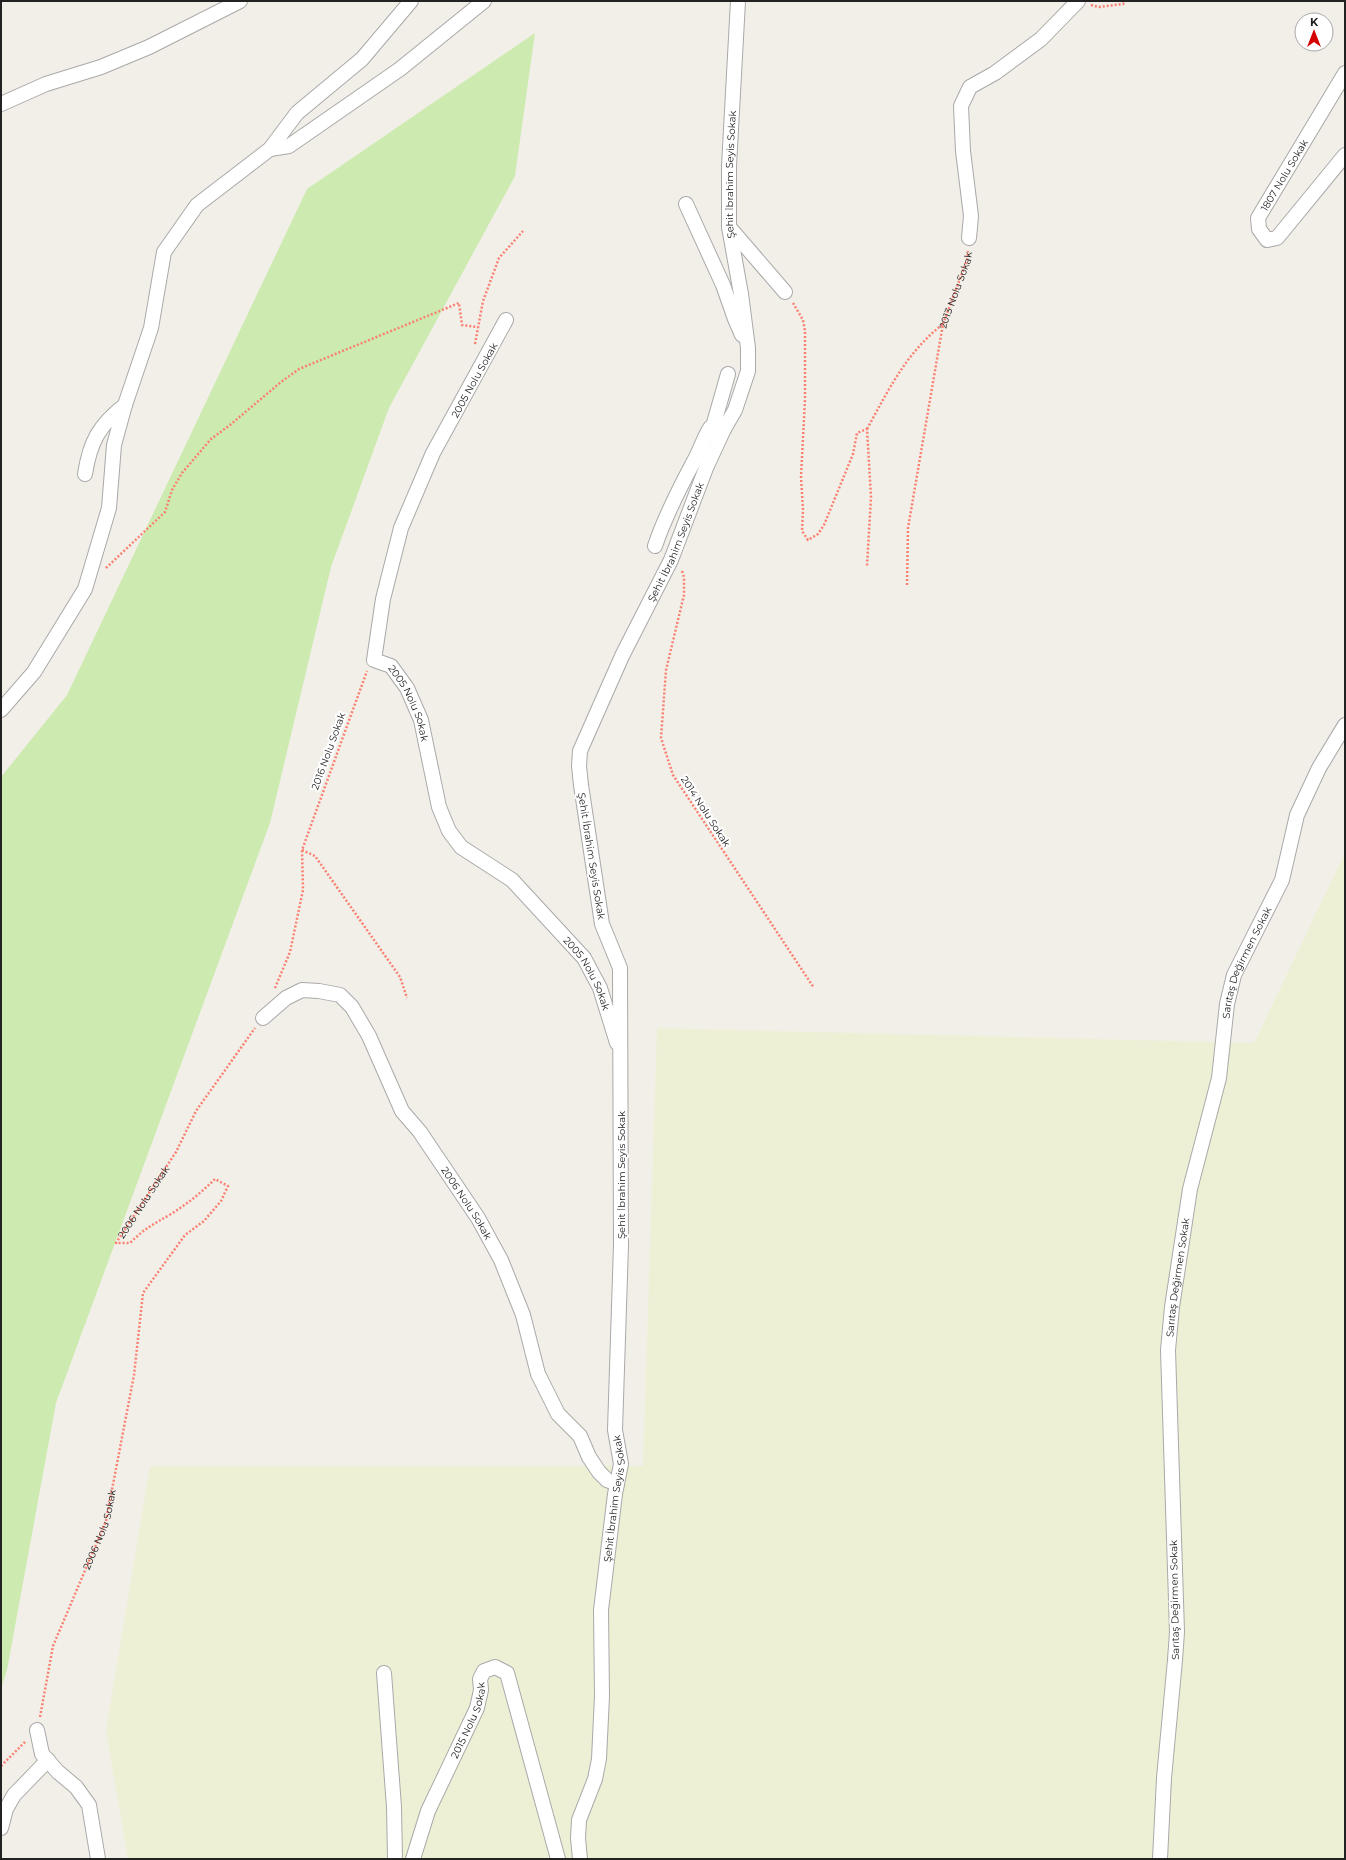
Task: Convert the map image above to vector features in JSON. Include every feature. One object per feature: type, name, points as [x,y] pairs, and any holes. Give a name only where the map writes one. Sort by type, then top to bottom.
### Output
[{"type":"street","points":[[1,104],[46,84],[101,67],[149,47],[240,1]]},
{"type":"street","points":[[1,710],[34,672],[86,589],[109,508],[114,445],[124,405],[151,328],[164,252],[197,205],[270,149],[297,113],[362,59],[411,1]]},
{"type":"street","points":[[270,149],[289,146],[394,74],[484,1]]},
{"type":"street","name":"Şehit İbrahim Seyis Sokak","points":[[580,1859],[579,1820],[595,1779],[599,1759],[602,1696],[600,1610],[621,1464],[615,1430],[621,1245],[621,1057],[620,968],[602,924],[581,785],[579,766],[580,751],[622,656],[675,550],[706,468],[724,429],[735,410],[748,371],[748,348],[741,294],[729,227],[729,166],[738,1]]},
{"type":"street","name":"2013 Nolu Sokak","points":[[969,238],[971,216],[963,151],[961,106],[970,87],[994,73],[1041,39],[1079,1]]},
{"type":"street","name":"1807 Nolu Sokak","points":[[1345,73],[1258,218],[1259,230],[1267,240],[1277,238],[1345,155]]},
{"type":"street","points":[[686,204],[723,285],[735,319],[748,348]]},
{"type":"street","points":[[729,227],[785,292]]},
{"type":"street","name":"2005 Nolu Sokak","points":[[506,320],[433,453],[401,528],[383,600],[374,660],[391,666],[407,688],[421,720],[439,807],[449,831],[461,847],[512,880],[584,958],[600,988],[621,1057]]},
{"type":"street","points":[[724,429],[714,423],[728,374]]},
{"type":"street","points":[[85,474],[88,452],[97,434],[110,417],[124,405]]},
{"type":"street","points":[[654,546],[680,487],[706,434],[710,428],[724,429]]},
{"type":"street","name":"Sarıtaş Değirmen Sokak","points":[[1160,1859],[1164,1778],[1176,1660],[1177,1632],[1168,1350],[1172,1307],[1190,1188],[1219,1078],[1228,1004],[1234,975],[1282,880],[1297,815],[1319,768],[1345,725]]},
{"type":"street","name":"2006 Nolu Sokak","points":[[263,1018],[286,998],[302,990],[319,990],[340,995],[352,1007],[368,1036],[402,1112],[420,1132],[478,1218],[501,1260],[523,1315],[538,1374],[558,1414],[580,1436],[589,1457],[599,1472],[607,1480],[617,1484]]},
{"type":"street","name":"2015 Nolu Sokak","points":[[413,1859],[428,1811],[476,1708],[481,1690],[480,1679],[484,1671],[496,1668],[506,1674],[558,1859]]},
{"type":"street","points":[[384,1674],[394,1807],[395,1859]]},
{"type":"street","points":[[37,1730],[42,1754],[58,1772],[76,1787],[89,1805],[98,1859]]},
{"type":"street","points":[[1,1828],[6,1809],[14,1795],[48,1760]]},
{"type":"path","points":[[1079,1],[1099,7],[1123,4],[1126,1]]},
{"type":"path","points":[[475,346],[483,301],[499,258],[523,231]]},
{"type":"path","name":"2013 Nolu Sokak","points":[[907,585],[908,528],[943,324],[967,260],[969,238]]},
{"type":"path","points":[[785,292],[803,320],[805,331],[805,399],[801,477],[803,510],[802,531],[808,540],[818,534],[824,524],[853,454],[857,433],[867,429]]},
{"type":"path","points":[[86,589],[164,512],[172,490],[182,472],[211,439],[299,369],[459,303],[462,325],[478,327]]},
{"type":"path","points":[[867,566],[871,508],[867,429],[905,362],[926,337],[943,324]]},
{"type":"path","name":"2014 Nolu Sokak","points":[[675,550],[684,577],[684,595],[666,670],[661,738],[673,775],[814,988]]},
{"type":"path","name":"2016 Nolu Sokak","points":[[275,988],[290,952],[303,890],[302,850],[365,673],[374,660]]},
{"type":"path","points":[[302,850],[315,856],[374,939],[400,977],[407,998]]},
{"type":"path","name":"2006 Nolu Sokak","points":[[37,1730],[53,1646],[106,1521],[134,1375],[143,1293],[185,1235],[204,1220],[221,1201],[228,1186],[215,1179],[201,1193],[172,1214],[144,1229],[130,1243],[116,1243],[176,1152],[196,1111],[263,1018]]},
{"type":"path","points":[[1,1766],[37,1730]]},
{"type":"green space","points":[[535,33],[515,176],[389,408],[331,567],[270,823],[56,1403],[7,1670],[1,1689],[1,777],[67,695],[307,189]]},
{"type":"green space","points":[[1345,853],[1345,1859],[128,1859],[106,1731],[150,1466],[643,1466],[657,1028],[1254,1043]]}]
